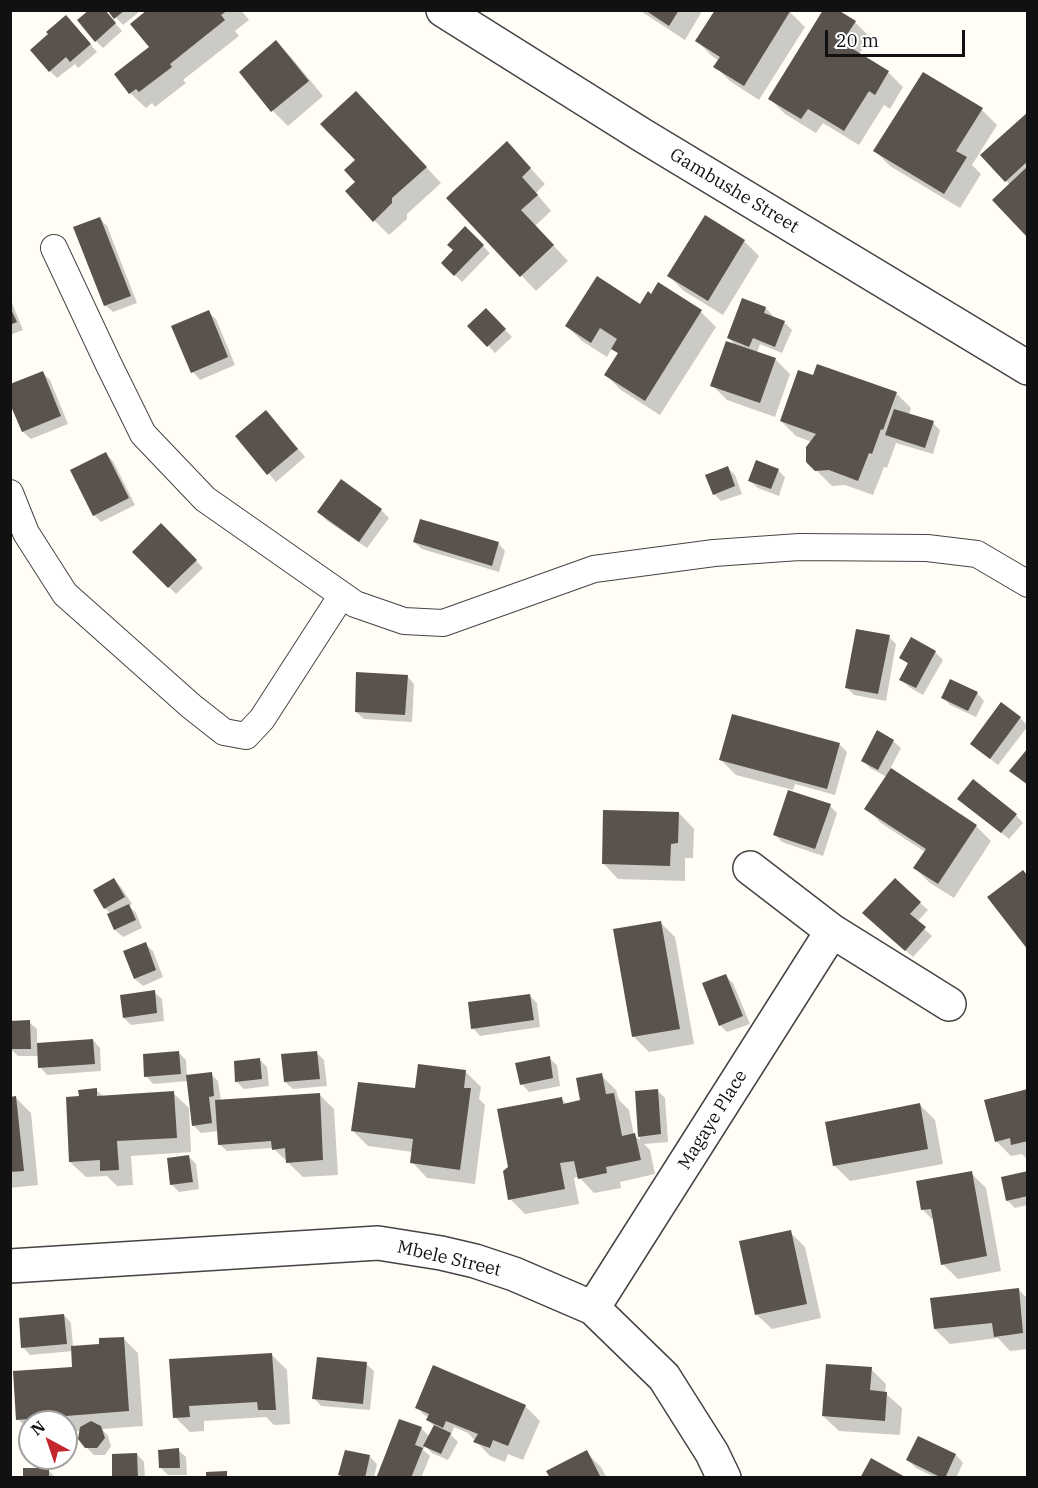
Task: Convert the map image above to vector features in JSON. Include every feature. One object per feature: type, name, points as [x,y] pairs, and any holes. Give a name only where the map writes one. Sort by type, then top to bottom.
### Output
[{"type":"street","name":"Gambushe Street","points":[[443,10],[632,129],[1028,368]]},
{"type":"street","points":[[750,868],[832,931],[949,1004]]},
{"type":"street","name":"Magaye Place","points":[[593,1308],[832,931]]},
{"type":"street","name":"Mbele Street","points":[[10,1266],[378,1243],[475,1261],[514,1274],[593,1308],[664,1377],[712,1453],[724,1478]]},
{"type":"lane","points":[[54,248],[143,434],[205,499],[355,604],[404,621],[443,623],[594,569],[714,553],[799,547],[927,548],[977,554],[1028,585]]},
{"type":"lane","points":[[10,493],[26,533],[65,594],[191,706],[224,732],[246,735],[262,719],[342,595]]},
{"type":"building","points":[[89,10],[105,10],[116,23],[95,42],[77,20]]},
{"type":"building","points":[[107,10],[125,10],[114,19]]},
{"type":"building","points":[[147,10],[228,10],[221,15],[225,20],[170,64],[172,67],[139,92],[136,89],[129,94],[114,74],[149,47],[130,24]]},
{"type":"building","points":[[645,10],[679,10],[669,26]]},
{"type":"building","points":[[715,10],[791,10],[744,86],[713,67],[720,57],[695,41]]},
{"type":"building","points":[[823,10],[838,10],[856,21],[840,45],[846,48],[848,46],[889,71],[875,95],[869,91],[844,131],[808,109],[801,119],[768,99]]},
{"type":"building","points":[[66,15],[91,44],[70,62],[66,57],[49,72],[30,50]]},
{"type":"building","points":[[276,40],[309,81],[271,112],[239,72]]},
{"type":"building","points":[[923,72],[983,108],[956,151],[967,157],[944,194],[873,151]]},
{"type":"building","points":[[356,91],[427,167],[392,198],[392,203],[373,222],[345,191],[355,182],[344,170],[355,160],[320,124]]},
{"type":"building","points":[[1028,112],[1028,161],[1005,182],[980,155]]},
{"type":"building","points":[[507,141],[531,168],[522,177],[538,195],[521,210],[554,245],[520,277],[446,198]]},
{"type":"building","points":[[1028,166],[1028,238],[992,200]]},
{"type":"building","points":[[705,215],[745,240],[708,301],[667,276]]},
{"type":"building","points":[[100,217],[131,296],[104,306],[73,227]]},
{"type":"building","points":[[465,226],[484,245],[454,276],[441,263],[453,250],[447,245]]},
{"type":"building","points":[[597,276],[640,304],[648,291],[651,294],[658,282],[702,310],[645,401],[604,375],[618,353],[611,349],[617,339],[600,328],[591,343],[565,326]]},
{"type":"building","points":[[742,298],[766,307],[764,313],[785,321],[775,347],[753,338],[749,347],[727,338]]},
{"type":"building","points":[[10,307],[17,322],[10,325]]},
{"type":"building","points":[[486,308],[506,329],[487,347],[467,326]]},
{"type":"building","points":[[209,310],[228,357],[191,373],[171,326]]},
{"type":"building","points":[[726,341],[776,358],[760,403],[710,386]]},
{"type":"building","points":[[817,364],[897,392],[883,430],[881,429],[872,454],[869,453],[858,481],[829,470],[815,471],[806,462],[806,447],[816,434],[780,421],[798,370],[813,375]]},
{"type":"building","points":[[43,371],[61,416],[22,432],[10,404],[10,384]]},
{"type":"building","points":[[894,409],[934,421],[925,448],[885,435]]},
{"type":"building","points":[[266,410],[298,449],[267,475],[235,436]]},
{"type":"building","points":[[106,452],[129,498],[93,516],[70,470]]},
{"type":"building","points":[[756,460],[779,469],[771,489],[748,481]]},
{"type":"building","points":[[728,466],[735,486],[713,495],[705,475]]},
{"type":"building","points":[[341,479],[382,509],[359,542],[317,512]]},
{"type":"building","points":[[420,519],[499,542],[492,566],[413,542]]},
{"type":"building","points":[[161,523],[197,560],[168,588],[132,552]]},
{"type":"building","points":[[856,629],[890,635],[878,694],[845,688]]},
{"type":"building","points":[[911,637],[936,651],[916,688],[899,680],[908,663],[899,658]]},
{"type":"building","points":[[356,672],[408,675],[405,715],[355,712]]},
{"type":"building","points":[[950,679],[978,692],[968,711],[941,698]]},
{"type":"building","points":[[1001,702],[1021,717],[990,759],[970,744]]},
{"type":"building","points":[[732,714],[840,743],[827,789],[719,760]]},
{"type":"building","points":[[877,730],[894,740],[878,770],[861,761]]},
{"type":"building","points":[[1028,748],[1028,785],[1009,771]]},
{"type":"building","points":[[891,768],[977,825],[938,884],[913,868],[926,849],[864,809]]},
{"type":"building","points":[[973,779],[1017,814],[1001,833],[957,799]]},
{"type":"building","points":[[788,790],[831,804],[815,849],[773,835]]},
{"type":"building","points":[[603,810],[679,812],[678,843],[671,844],[670,866],[602,864]]},
{"type":"building","points":[[1023,870],[1028,876],[1028,950],[987,897]]},
{"type":"building","points":[[114,878],[125,897],[104,909],[93,890]]},
{"type":"building","points":[[895,878],[921,902],[910,914],[926,927],[905,951],[862,913]]},
{"type":"building","points":[[129,904],[136,920],[114,930],[107,914]]},
{"type":"building","points":[[661,921],[680,1029],[632,1037],[613,929]]},
{"type":"building","points":[[146,942],[156,970],[134,979],[123,951]]},
{"type":"building","points":[[726,974],[743,1016],[719,1026],[702,983]]},
{"type":"building","points":[[155,990],[157,1013],[123,1018],[120,995]]},
{"type":"building","points":[[530,994],[534,1020],[471,1029],[468,1002]]},
{"type":"building","points":[[30,1020],[31,1049],[10,1049],[10,1021]]},
{"type":"building","points":[[93,1039],[95,1064],[38,1068],[37,1043]]},
{"type":"building","points":[[179,1051],[181,1074],[144,1077],[143,1054]]},
{"type":"building","points":[[317,1051],[320,1079],[284,1082],[281,1054]]},
{"type":"building","points":[[550,1056],[553,1078],[520,1085],[515,1063]]},
{"type":"building","points":[[260,1058],[262,1079],[235,1082],[234,1061]]},
{"type":"building","points":[[418,1064],[466,1070],[464,1088],[471,1088],[460,1170],[410,1163],[413,1139],[351,1131],[358,1082],[415,1088]]},
{"type":"building","points":[[212,1072],[214,1096],[209,1097],[212,1123],[192,1126],[186,1075]]},
{"type":"building","points":[[602,1073],[606,1094],[614,1093],[622,1136],[635,1133],[641,1160],[606,1167],[607,1173],[578,1179],[574,1161],[560,1163],[565,1189],[508,1200],[503,1171],[508,1167],[497,1109],[562,1097],[563,1104],[580,1100],[576,1078]]},
{"type":"building","points":[[97,1088],[97,1096],[174,1091],[177,1138],[117,1141],[119,1170],[100,1171],[100,1160],[69,1162],[66,1097],[79,1096],[78,1090]]},
{"type":"building","points":[[658,1089],[661,1134],[638,1137],[635,1091]]},
{"type":"building","points":[[1028,1089],[1028,1141],[1011,1145],[1010,1138],[995,1142],[984,1100]]},
{"type":"building","points":[[320,1093],[323,1160],[286,1163],[285,1148],[272,1150],[271,1141],[218,1145],[215,1100]]},
{"type":"building","points":[[16,1096],[24,1171],[10,1172],[10,1097]]},
{"type":"building","points":[[920,1103],[928,1149],[833,1166],[825,1122]]},
{"type":"building","points":[[189,1155],[193,1182],[170,1185],[167,1158]]},
{"type":"building","points":[[972,1171],[987,1256],[941,1265],[931,1209],[921,1210],[916,1181]]},
{"type":"building","points":[[1028,1171],[1028,1196],[1006,1201],[1001,1177]]},
{"type":"building","points":[[791,1230],[807,1304],[755,1315],[739,1241]]},
{"type":"building","points":[[1019,1288],[1023,1333],[994,1337],[992,1323],[934,1329],[930,1298]]},
{"type":"building","points":[[64,1314],[67,1344],[21,1348],[19,1318]]},
{"type":"building","points":[[124,1337],[129,1411],[78,1415],[78,1410],[18,1410],[18,1420],[16,1420],[13,1371],[72,1367],[71,1346],[99,1344],[99,1338]]},
{"type":"building","points":[[272,1353],[276,1410],[258,1410],[257,1402],[189,1406],[190,1417],[173,1418],[169,1359]]},
{"type":"building","points":[[317,1357],[367,1362],[363,1404],[312,1399]]},
{"type":"building","points":[[826,1364],[872,1367],[870,1390],[887,1392],[885,1421],[822,1416]]},
{"type":"building","points":[[433,1365],[526,1405],[508,1446],[493,1440],[490,1448],[473,1442],[478,1434],[446,1421],[443,1428],[426,1420],[429,1414],[415,1408]]},
{"type":"building","points":[[399,1419],[422,1427],[415,1445],[423,1448],[411,1478],[380,1478],[377,1476]]},
{"type":"building","points":[[91,1421],[101,1426],[105,1438],[97,1448],[85,1448],[78,1439],[80,1427]]},
{"type":"building","points":[[434,1425],[451,1433],[441,1454],[423,1446]]},
{"type":"building","points":[[918,1436],[956,1454],[945,1478],[906,1460]]},
{"type":"building","points":[[179,1448],[180,1468],[159,1468],[158,1450]]},
{"type":"building","points":[[345,1450],[370,1455],[365,1478],[338,1475]]},
{"type":"building","points":[[587,1450],[601,1478],[550,1478],[546,1471]]},
{"type":"building","points":[[137,1453],[138,1478],[112,1478],[112,1454]]},
{"type":"building","points":[[871,1458],[907,1478],[860,1478]]},
{"type":"building","points":[[23,1470],[49,1470],[49,1478],[23,1478]]},
{"type":"building","points":[[227,1471],[227,1478],[206,1478],[206,1472]]}]
